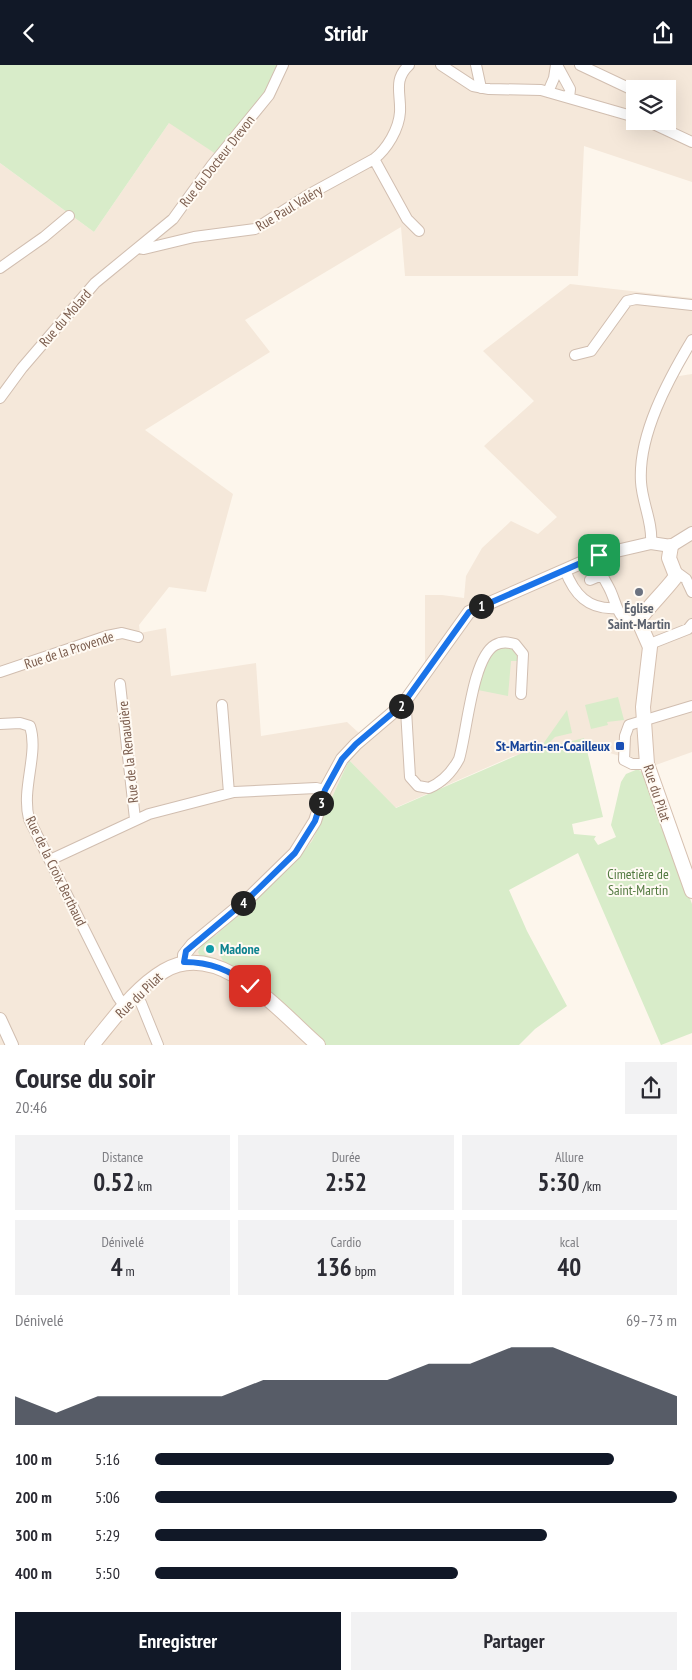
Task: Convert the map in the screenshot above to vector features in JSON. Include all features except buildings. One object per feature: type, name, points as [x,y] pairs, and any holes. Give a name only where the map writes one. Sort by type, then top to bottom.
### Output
[{"type":"main road","points":[[650,644],[639,622],[640,616],[671,584],[676,575],[668,558],[671,546]]},
{"type":"main road","name":"Rue du Pilat","points":[[650,644],[644,691],[647,764],[692,891]]},
{"type":"main road","points":[[184,962],[216,966],[237,976],[318,1045]]},
{"type":"main road","name":"Rue du Pilat","points":[[92,1045],[129,1002],[162,972],[184,962]]},
{"type":"street","name":"Rue du Docteur Drevon","points":[[139,248],[162,229],[179,211],[212,165],[268,95],[283,65]]},
{"type":"street","name":"Rue Paul Valéry","points":[[139,248],[144,249],[194,237],[255,229],[308,195],[374,159],[381,154],[396,129],[400,114],[397,84],[409,65]]},
{"type":"street","points":[[441,65],[467,84],[481,88],[548,91],[626,114]]},
{"type":"street","points":[[476,65],[481,88]]},
{"type":"street","points":[[548,91],[556,74],[556,65]]},
{"type":"street","points":[[556,65],[569,86],[569,98]]},
{"type":"street","points":[[580,65],[626,87]]},
{"type":"street","points":[[666,130],[692,142]]},
{"type":"street","points":[[374,159],[407,219],[419,231]]},
{"type":"street","points":[[0,268],[44,237],[69,216]]},
{"type":"street","name":"Rue du Molard","points":[[0,398],[22,368],[95,283],[139,248]]},
{"type":"street","points":[[575,355],[591,351],[627,301],[636,299],[692,305]]},
{"type":"street","points":[[651,543],[641,484],[648,434],[670,375],[692,340]]},
{"type":"street","points":[[184,962],[184,955],[192,945],[249,898],[295,853],[315,821],[325,790],[342,759],[356,744],[403,704],[469,612],[599,555],[651,543],[671,546],[692,533]]},
{"type":"street","points":[[565,570],[571,585],[581,599],[590,604],[616,608]]},
{"type":"street","points":[[675,571],[686,579],[692,592]]},
{"type":"street","points":[[590,580],[601,573],[611,591],[616,608],[625,619],[639,622]]},
{"type":"street","points":[[650,644],[691,629]]},
{"type":"street","name":"Rue de la Provende","points":[[0,672],[108,636],[122,633],[138,637]]},
{"type":"street","points":[[403,704],[406,709],[410,777],[418,786],[429,788],[448,775],[459,759],[478,672],[488,651],[494,645],[502,642],[515,644],[524,654],[521,694]]},
{"type":"street","name":"Rue de la Renaudière","points":[[120,684],[135,819]]},
{"type":"street","points":[[222,705],[229,793]]},
{"type":"street","points":[[647,764],[626,763],[624,755],[626,730],[633,723],[692,706]]},
{"type":"street","name":"Rue de la Croix Berthaud","points":[[0,724],[20,723],[30,726],[32,743],[27,778],[27,811],[118,997],[129,1002],[141,1003],[158,1045]]},
{"type":"street","name":"Rue de la Renaudière","points":[[50,860],[135,819],[229,793],[316,788],[325,790]]},
{"type":"street","points":[[0,1019],[12,1045]]},
{"type":"shaded area","points":[[285,65],[692,65],[692,182],[584,146],[578,276],[405,276],[401,227],[245,320],[270,352],[145,430],[233,494],[206,592],[169,587],[139,625],[140,633],[166,628],[171,676],[256,663],[261,736],[347,722],[360,734],[388,715],[425,666],[425,595],[464,598],[466,576],[482,548],[511,521],[538,534],[557,517],[484,446],[534,401],[483,351],[570,284],[692,298],[692,338],[673,377],[692,374],[692,752],[653,766],[580,744],[513,756],[395,808],[349,760],[312,841],[295,862],[257,983],[325,1045],[0,1045],[0,163],[94,232],[169,123]]},
{"type":"green space","points":[[0,65],[285,65],[284,71],[216,154],[169,123],[94,232],[0,163]]},
{"type":"green space","points":[[503,647],[512,649],[517,656],[517,661],[511,661],[508,696],[478,690],[482,671],[488,659]]},
{"type":"green space","points":[[618,697],[624,720],[607,722],[608,725],[591,729],[585,705]]},
{"type":"green space","name":"Cimetière de Saint-Martin","points":[[567,710],[572,733],[555,737],[547,745],[548,747],[584,738],[603,817],[572,824],[574,834],[596,836],[594,839],[598,845],[616,837],[611,825],[621,782],[626,774],[638,769],[645,775],[692,904],[692,1033],[661,1045],[578,853],[509,890],[527,931],[567,1006],[535,1029],[519,1045],[325,1045],[257,983],[223,961],[215,945],[209,944],[203,950],[206,955],[217,959],[216,961],[200,956],[198,952],[203,942],[216,935],[295,862],[312,841],[349,760],[396,808],[543,744]]},
{"type":"place","name":"Église Saint-Martin","points":[[639,592]]},
{"type":"place","name":"St-Martin-en-Coailleux","points":[[620,746]]},
{"type":"place","name":"Madone","points":[[210,949]]},
{"type":"route","points":[[250,986],[237,976],[219,967],[184,962],[186,951],[249,898],[295,853],[306,839],[315,821],[332,773],[342,759],[356,744],[403,704],[469,612],[599,555]]}]
